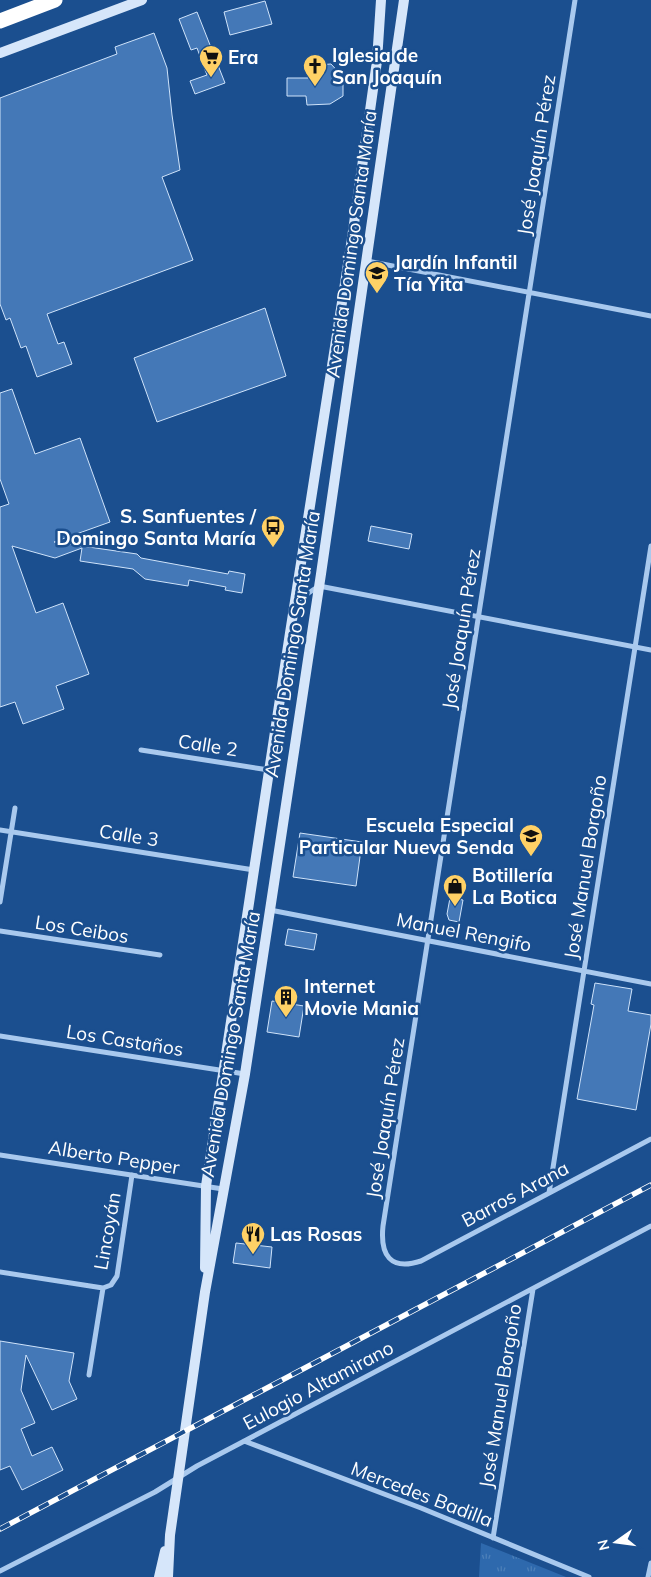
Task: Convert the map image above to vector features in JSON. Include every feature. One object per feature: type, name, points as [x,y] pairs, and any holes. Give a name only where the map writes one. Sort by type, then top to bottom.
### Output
[{"type":"highway","points":[[0,21],[55,0]]},
{"type":"main road","points":[[0,53],[142,0]]},
{"type":"main road","name":"Avenida Domingo Santa María","points":[[205,1292],[206,1186],[351,245],[377,61],[382,0]]},
{"type":"main road","name":"Avenida Domingo Santa María","points":[[168,1577],[170,1536],[205,1292],[218,1226],[222,1189],[245,1074],[319,586],[404,0]]},
{"type":"main road","points":[[351,245],[366,261]]},
{"type":"main road","name":"Avenida Domingo Santa María","points":[[159,1577],[170,1536]]},
{"type":"street","name":"José Joaquín Pérez","points":[[392,1260],[383,1248],[383,1226],[575,0]]},
{"type":"street","points":[[366,261],[651,316]]},
{"type":"street","name":"José Manuel Borgoño","points":[[549,1193],[651,546]]},
{"type":"street","points":[[295,602],[319,586],[651,650]]},
{"type":"street","name":"Calle 2","points":[[141,750],[270,770]]},
{"type":"street","points":[[0,902],[15,808]]},
{"type":"street","name":"Calle 3","points":[[0,830],[254,870]]},
{"type":"street","name":"Manuel Rengifo","points":[[270,910],[651,984]]},
{"type":"street","name":"Los Ceibos","points":[[0,931],[160,955]]},
{"type":"street","name":"Los Castaños","points":[[0,1036],[245,1074]]},
{"type":"street","name":"Barros Arana","points":[[392,1260],[399,1264],[408,1265],[421,1261],[651,1138]]},
{"type":"street","name":"Alberto Pepper","points":[[0,1154],[222,1189]]},
{"type":"street","name":"Lincoyán","points":[[89,1375],[103,1288],[111,1285],[117,1276],[132,1174]]},
{"type":"street","name":"Eulogio Altamirano","points":[[0,1571],[149,1495],[244,1441],[651,1226]]},
{"type":"street","points":[[0,1272],[103,1288]]},
{"type":"street","name":"José Manuel Borgoño","points":[[493,1538],[533,1289]]},
{"type":"street","name":"Mercedes Badilla","points":[[244,1441],[421,1508],[589,1577]]},
{"type":"street","points":[[648,1577],[651,1563]]},
{"type":"green space","points":[[481,1543],[566,1577],[479,1577]]},
{"type":"building","points":[[265,1],[272,24],[230,35],[224,12]]},
{"type":"building","points":[[197,12],[225,83],[195,94],[190,81],[207,75],[197,48],[191,50],[179,19]]},
{"type":"building","points":[[154,33],[167,68],[180,170],[162,177],[193,260],[47,314],[58,344],[64,342],[72,364],[37,377],[26,346],[21,348],[10,318],[6,320],[0,304],[0,98],[117,54],[115,47]]},
{"type":"building","name":"Iglesia de San Joaquín","points":[[331,64],[343,77],[343,96],[330,104],[307,105],[306,96],[287,96],[287,78],[308,78],[316,65]]},
{"type":"building","points":[[265,308],[286,376],[157,422],[134,358]]},
{"type":"building","points":[[12,389],[35,454],[80,438],[110,522],[54,542],[137,554],[141,558],[228,574],[229,571],[245,574],[242,593],[225,590],[226,587],[189,580],[188,586],[145,579],[133,569],[80,561],[82,548],[55,558],[12,546],[36,613],[63,603],[89,674],[56,686],[64,709],[23,724],[15,702],[0,707],[0,507],[9,504],[0,479],[0,393]]},
{"type":"building","points":[[371,526],[412,534],[409,549],[368,541]]},
{"type":"building","points":[[300,833],[362,842],[356,886],[293,877]]},
{"type":"building","name":"Botillería La Botica","points":[[450,898],[463,900],[459,922],[449,920],[447,914]]},
{"type":"building","points":[[288,929],[317,934],[314,950],[285,945]]},
{"type":"building","points":[[595,983],[632,989],[628,1011],[651,1015],[636,1110],[577,1099],[594,1005],[591,1004]]},
{"type":"building","points":[[272,1001],[304,1006],[299,1037],[267,1032]]},
{"type":"building","name":"Las Rosas","points":[[236,1243],[272,1247],[270,1268],[233,1263]]},
{"type":"building","points":[[0,1341],[74,1353],[69,1381],[77,1399],[52,1410],[26,1355],[21,1390],[35,1423],[21,1429],[32,1456],[52,1447],[63,1470],[22,1490],[10,1466],[0,1470]]},
{"type":"railway","points":[[0,1529],[651,1185]]},
{"type":"place","name":"Era","points":[[211,78]]},
{"type":"place","name":"Iglesia de San Joaquín","points":[[315,87]]},
{"type":"place","name":"Jardín Infantil Tía Yita","points":[[377,294]]},
{"type":"place","name":"S. Sanfuentes / Domingo Santa María","points":[[273,548]]},
{"type":"place","name":"Escuela Especial Particular Nueva Senda","points":[[531,857]]},
{"type":"place","name":"Botillería La Botica","points":[[455,907]]},
{"type":"place","name":"Internet Movie Mania","points":[[286,1018]]},
{"type":"place","name":"Las Rosas","points":[[253,1255]]}]
